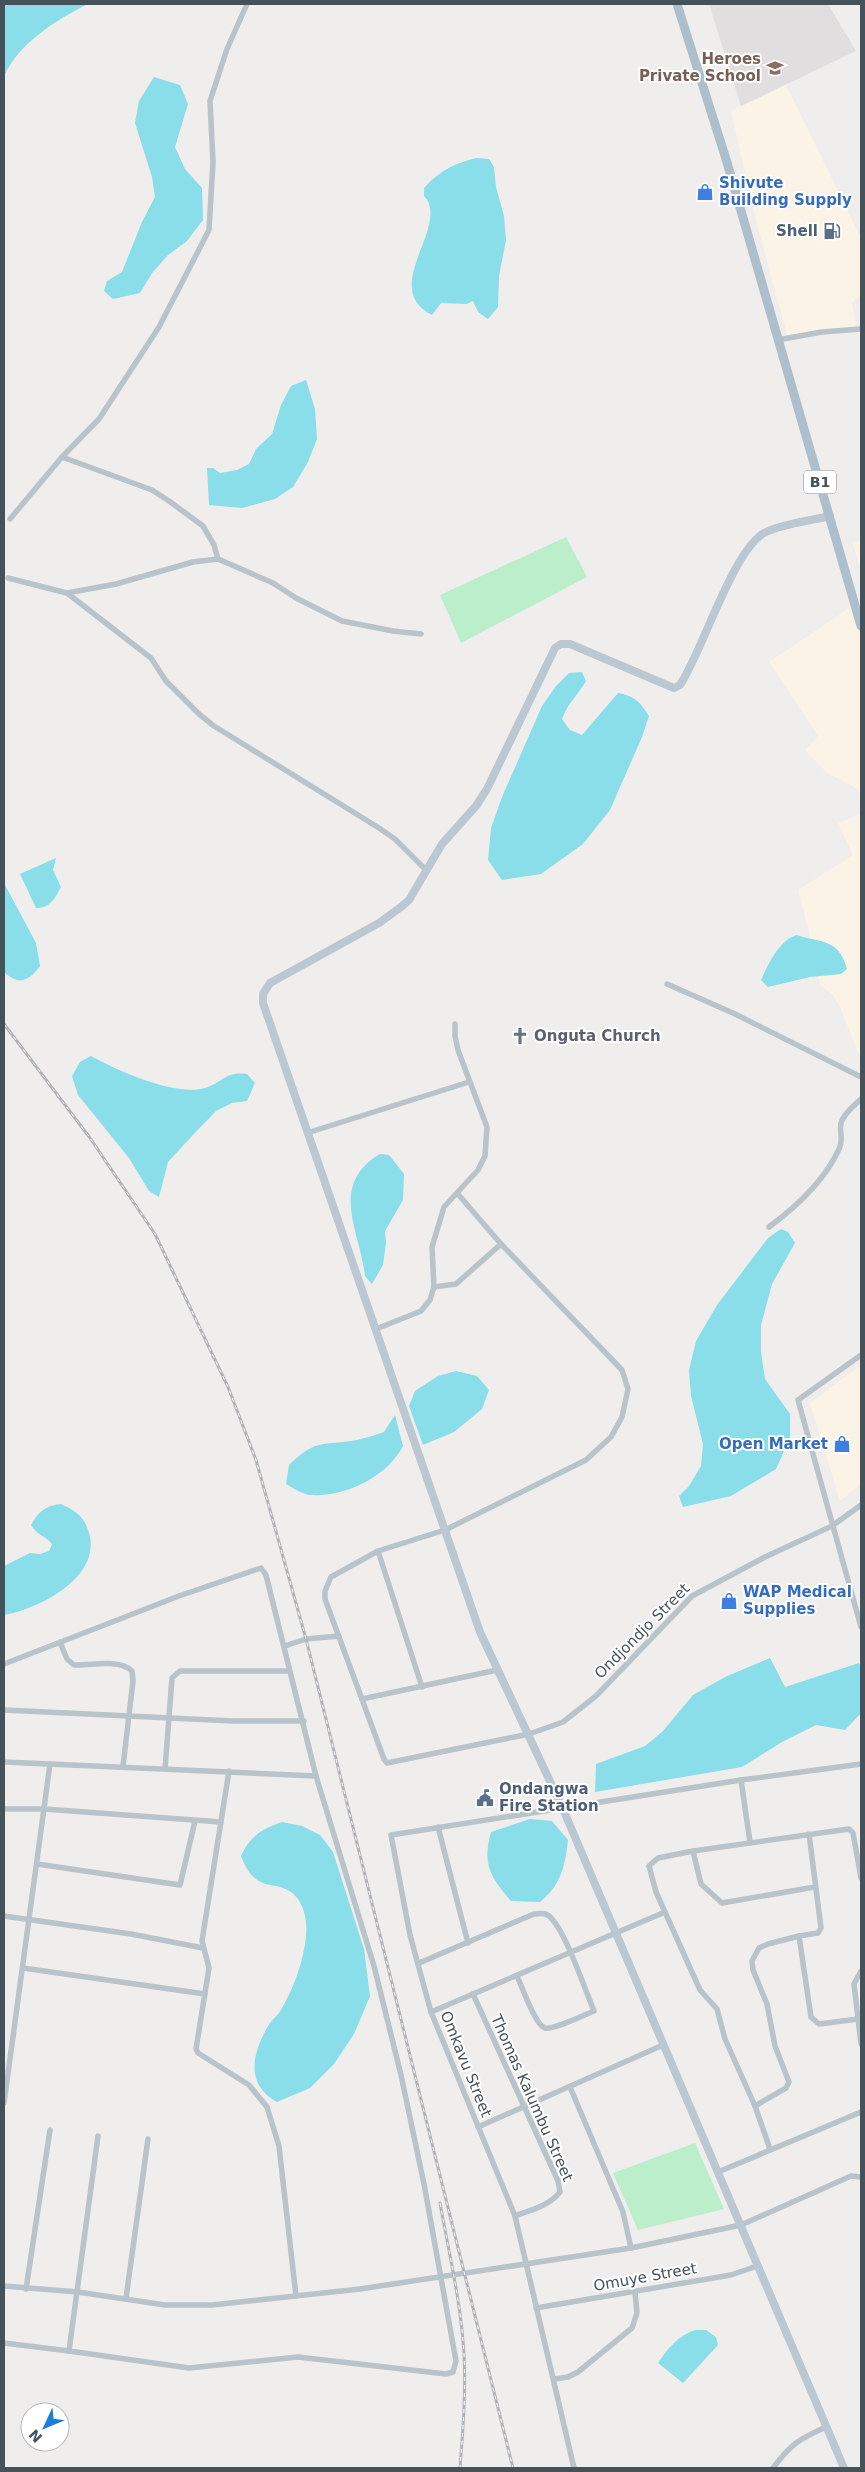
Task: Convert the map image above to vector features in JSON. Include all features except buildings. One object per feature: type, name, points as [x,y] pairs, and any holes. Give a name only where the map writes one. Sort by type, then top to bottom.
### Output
[{"type":"main road","name":"B1","points":[[677,4],[726,159],[777,340],[830,516],[858,601],[861,626]]},
{"type":"street","points":[[10,519],[62,458],[99,419],[146,348],[209,230],[212,162],[210,101],[227,49],[247,4]]},
{"type":"street","points":[[777,340],[822,332],[861,329]]},
{"type":"street","points":[[62,458],[152,490],[169,501],[203,526],[214,545],[218,560]]},
{"type":"street","points":[[830,516],[767,532],[751,545],[738,565],[680,685],[674,688],[570,644],[561,644],[555,648],[486,790],[476,806],[442,844],[409,900],[379,923],[270,983],[265,988],[262,1003],[480,1632],[563,1809],[615,1935],[844,2468]]},
{"type":"street","points":[[67,593],[116,584],[193,562],[218,560],[274,583],[296,598],[342,621],[393,631],[421,634]]},
{"type":"street","points":[[8,578],[67,593],[151,658],[166,681],[214,726],[379,828],[395,839],[427,871]]},
{"type":"street","points":[[667,984],[733,1013],[861,1077]]},
{"type":"street","points":[[376,1329],[421,1312],[430,1300],[434,1288],[432,1247],[444,1207],[478,1170],[485,1156],[487,1127],[456,1043],[456,1024]]},
{"type":"street","points":[[307,1133],[469,1082]]},
{"type":"street","points":[[769,1227],[797,1203],[826,1170],[843,1140],[840,1124],[861,1099]]},
{"type":"street","points":[[457,1192],[502,1244],[622,1370],[628,1389],[622,1417],[611,1437],[586,1460],[445,1530],[378,1551],[332,1577],[327,1585],[325,1599],[362,1699],[497,1670]]},
{"type":"street","points":[[434,1288],[456,1284],[502,1244]]},
{"type":"street","points":[[861,1355],[798,1400],[861,1627]]},
{"type":"street","name":"Ondjondjo Street","points":[[362,1699],[384,1760],[387,1763],[529,1734],[563,1722],[580,1711],[692,1596],[764,1557],[832,1526],[861,1505]]},
{"type":"street","points":[[378,1551],[422,1687]]},
{"type":"street","points":[[4,1664],[179,1596],[260,1568],[266,1575],[285,1646],[289,1671],[304,1721],[316,1776],[374,1966],[397,2057],[424,2184],[439,2276],[456,2361],[453,2372],[446,2374],[298,2358],[189,2368],[4,2343]]},
{"type":"street","points":[[285,1646],[306,1639],[339,1636]]},
{"type":"street","points":[[60,1642],[67,1659],[74,1665],[116,1664],[128,1667],[132,1671],[123,1766]]},
{"type":"street","points":[[165,1769],[172,1678],[180,1671],[289,1671]]},
{"type":"street","points":[[4,1710],[233,1721],[304,1721]]},
{"type":"street","points":[[4,1762],[316,1776]]},
{"type":"street","points":[[4,2104],[7,2058],[22,1968],[50,1764]]},
{"type":"street","name":"Omkavu Street","points":[[574,2468],[515,2216],[431,2012],[410,1935],[390,1836],[741,1780],[861,1764]]},
{"type":"street","points":[[229,1771],[203,1948],[209,1968],[196,2049],[198,2053],[249,2085],[267,2107],[279,2146],[296,2296]]},
{"type":"street","points":[[741,1780],[750,1842]]},
{"type":"street","points":[[4,1809],[44,1809],[221,1822]]},
{"type":"street","points":[[37,1864],[180,1886],[195,1821]]},
{"type":"street","points":[[438,1827],[468,1943]]},
{"type":"street","points":[[770,2149],[755,2106],[725,2039],[717,2009],[700,1990],[656,1892],[649,1866],[658,1858],[693,1851],[846,1829],[852,1831],[861,1878]]},
{"type":"street","points":[[755,2106],[786,2088],[789,2082],[774,2046],[767,2004],[753,1970],[752,1961],[759,1948],[799,1936],[818,1933],[821,1928],[809,1834]]},
{"type":"street","points":[[693,1851],[702,1884],[722,1903],[815,1887]]},
{"type":"street","points":[[431,2012],[615,1935],[665,1912]]},
{"type":"street","points":[[419,1963],[534,1914],[544,1913],[549,1915],[560,1932],[594,2011],[547,2028],[536,2019],[517,1976]]},
{"type":"street","points":[[4,1916],[29,1918],[132,1934],[203,1948]]},
{"type":"street","points":[[799,1936],[811,2017],[819,2024],[858,2019]]},
{"type":"street","points":[[22,1968],[205,1994]]},
{"type":"street","points":[[861,1971],[854,1984],[861,2044]]},
{"type":"street","name":"Thomas Kalumbu Street","points":[[473,1994],[558,2181],[560,2192],[544,2205],[515,2216]]},
{"type":"street","points":[[478,2127],[663,2045]]},
{"type":"street","points":[[570,2087],[623,2212],[631,2248]]},
{"type":"street","points":[[718,2172],[861,2112]]},
{"type":"street","points":[[26,2289],[50,2130]]},
{"type":"street","points":[[68,2351],[78,2292],[98,2136]]},
{"type":"street","points":[[126,2298],[148,2139]]},
{"type":"street","points":[[4,2286],[78,2292],[165,2305],[212,2305],[296,2296],[631,2248],[741,2225],[851,2176],[861,2177]]},
{"type":"street","name":"Omuye Street","points":[[536,2308],[730,2275],[757,2266]]},
{"type":"street","points":[[554,2379],[568,2377],[578,2372],[632,2328],[637,2313],[634,2292]]},
{"type":"street","points":[[772,2468],[785,2451],[799,2439],[826,2427]]},
{"type":"shaded area","name":"Heroes Private School","points":[[709,4],[828,4],[856,51],[741,106]]},
{"type":"shaded area","points":[[786,85],[859,234],[861,233],[861,295],[852,303],[857,329],[788,338],[758,228],[731,111]]},
{"type":"shaded area","points":[[861,540],[861,570],[853,544]]},
{"type":"shaded area","points":[[861,600],[861,798],[858,789],[826,772],[805,750],[818,736],[769,662]]},
{"type":"shaded area","points":[[861,814],[861,1060],[840,1007],[832,994],[820,985],[818,976],[828,976],[821,939],[811,940],[798,890],[853,855],[838,823]]},
{"type":"shaded area","name":"Open Market","points":[[861,1365],[861,1484],[840,1501],[810,1403]]},
{"type":"green space","points":[[566,537],[587,577],[461,643],[440,595]]},
{"type":"green space","points":[[695,2143],[724,2209],[638,2230],[613,2173]]},
{"type":"water","points":[[4,4],[88,4],[63,17],[29,43],[19,53],[4,76]]},
{"type":"water","points":[[154,77],[180,85],[188,104],[175,147],[185,169],[202,188],[203,220],[187,241],[168,255],[152,273],[140,293],[113,299],[104,291],[107,281],[122,272],[142,222],[155,197],[152,177],[135,123],[139,101]]},
{"type":"water","points":[[477,158],[489,159],[494,167],[496,187],[504,216],[506,240],[499,276],[498,307],[488,319],[478,312],[473,301],[467,304],[441,303],[432,315],[417,303],[412,289],[413,273],[429,223],[430,208],[424,196],[424,188],[448,168]]},
{"type":"water","points":[[306,380],[315,409],[317,439],[308,462],[293,487],[275,499],[242,508],[209,505],[207,468],[213,468],[220,473],[237,470],[249,464],[256,449],[272,434],[281,405],[291,386]]},
{"type":"water","points":[[582,672],[586,681],[562,719],[570,730],[582,735],[618,693],[636,700],[649,716],[642,737],[610,810],[583,844],[541,874],[502,880],[488,860],[491,828],[502,797],[542,706],[556,686],[569,673]]},
{"type":"water","points":[[56,858],[53,870],[61,887],[49,905],[36,908],[20,874]]},
{"type":"water","points":[[4,883],[36,943],[40,966],[32,975],[23,980],[14,979],[4,972]]},
{"type":"water","points":[[796,935],[828,943],[834,947],[844,959],[847,969],[841,974],[810,977],[768,987],[761,980],[771,960],[784,943]]},
{"type":"water","points":[[91,1056],[130,1075],[178,1089],[193,1090],[205,1088],[229,1076],[240,1073],[247,1074],[255,1083],[247,1101],[232,1103],[216,1111],[168,1162],[159,1197],[149,1191],[129,1158],[78,1095],[72,1076],[80,1062]]},
{"type":"water","points":[[380,1154],[389,1155],[404,1174],[403,1200],[385,1231],[386,1243],[383,1265],[372,1284],[365,1276],[351,1210],[351,1194],[355,1180],[364,1166]]},
{"type":"water","points":[[781,1229],[788,1232],[795,1243],[772,1284],[761,1325],[761,1352],[765,1379],[790,1414],[790,1438],[776,1469],[731,1496],[683,1507],[679,1496],[689,1486],[701,1466],[703,1444],[691,1396],[689,1370],[696,1341],[717,1305],[768,1238]]},
{"type":"water","points":[[456,1371],[477,1376],[489,1390],[482,1409],[454,1432],[423,1445],[409,1406],[415,1391],[438,1376]]},
{"type":"water","points":[[395,1415],[403,1446],[387,1467],[376,1476],[351,1489],[324,1495],[305,1494],[286,1484],[289,1465],[299,1456],[320,1445],[357,1440],[384,1432]]},
{"type":"water","points":[[61,1504],[79,1515],[85,1522],[89,1533],[91,1549],[86,1564],[77,1577],[50,1598],[18,1612],[4,1615],[4,1566],[30,1553],[40,1554],[49,1551],[52,1544],[31,1525],[43,1510]]},
{"type":"water","points":[[770,1658],[785,1687],[859,1663],[861,1667],[861,1713],[845,1730],[816,1725],[782,1742],[742,1767],[595,1792],[596,1764],[645,1746],[663,1731],[693,1695],[725,1677]]},
{"type":"water","points":[[530,1819],[552,1821],[568,1840],[563,1867],[553,1889],[540,1902],[511,1901],[498,1885],[490,1870],[487,1853],[488,1843],[491,1832]]},
{"type":"water","points":[[282,1822],[302,1826],[320,1835],[333,1852],[364,1949],[370,1996],[354,2034],[334,2064],[310,2088],[277,2102],[267,2095],[260,2086],[256,2077],[255,2058],[262,2037],[281,2010],[301,1964],[305,1945],[305,1915],[300,1902],[290,1891],[257,1880],[248,1871],[241,1856],[248,1843],[257,1834],[268,1827]]},
{"type":"water","points":[[695,2330],[706,2330],[716,2337],[718,2345],[683,2383],[658,2363],[674,2343]]},
{"type":"railway","points":[[4,1024],[90,1138],[155,1234],[228,1387],[256,1460],[306,1639],[513,2468]]},
{"type":"railway","points":[[440,2203],[457,2297],[464,2354],[464,2397],[460,2468]]},
{"type":"place","name":"Heroes Private School","points":[[775,68]]},
{"type":"place","name":"Shivute Building Supply","points":[[705,192]]},
{"type":"place","name":"Shell","points":[[832,231]]},
{"type":"place","name":"Onguta Church","points":[[520,1036]]},
{"type":"place","name":"Open Market","points":[[842,1444]]},
{"type":"place","name":"WAP Medical Supplies","points":[[729,1601]]},
{"type":"place","name":"Ondangwa Fire Station","points":[[485,1798]]}]
